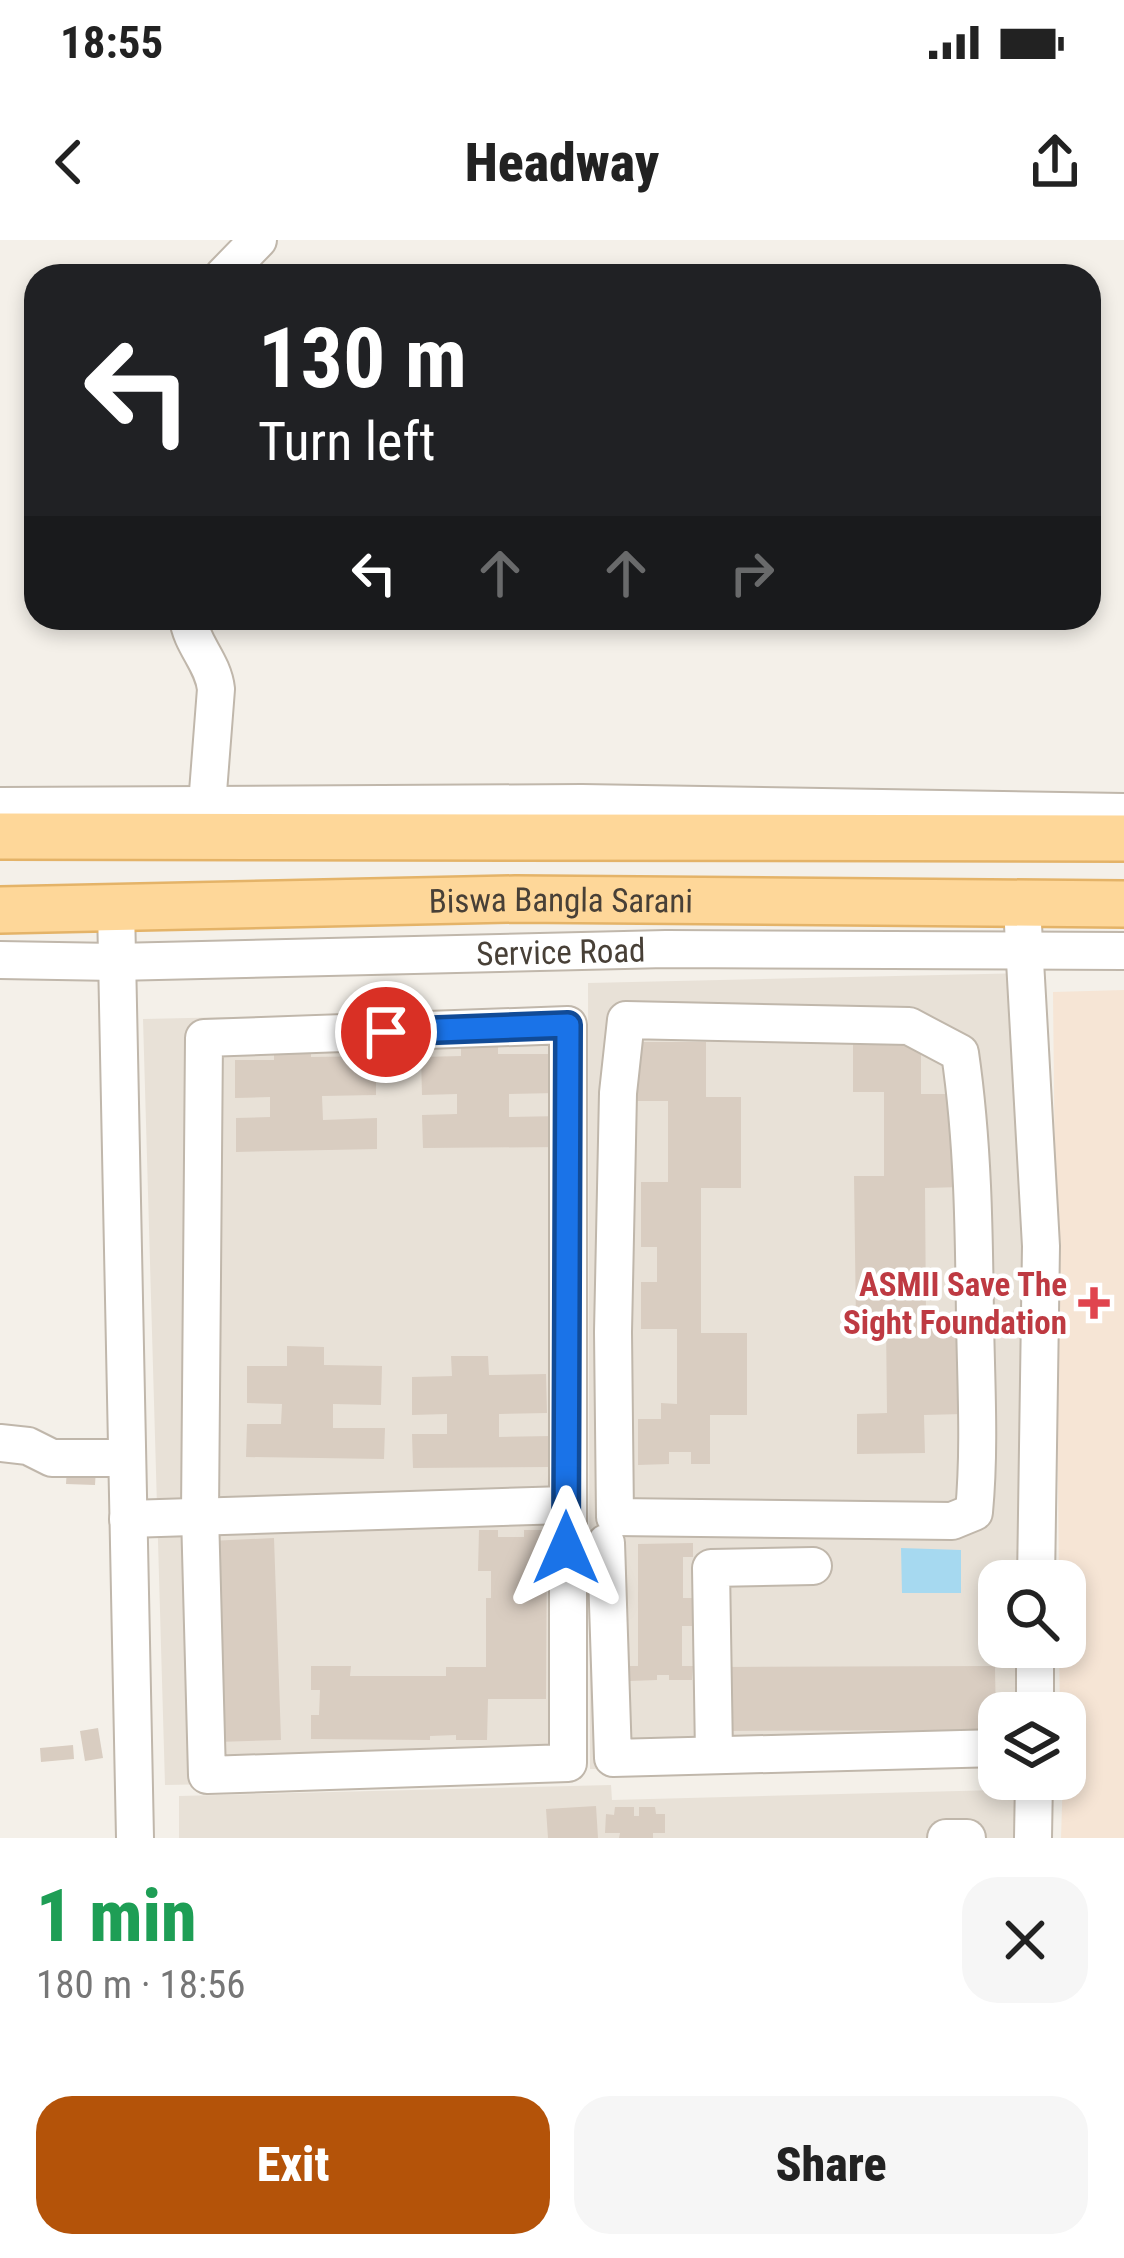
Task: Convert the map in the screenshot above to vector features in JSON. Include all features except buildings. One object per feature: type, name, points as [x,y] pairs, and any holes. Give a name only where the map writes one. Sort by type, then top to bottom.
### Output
[{"type":"main road","name":"Biswa Bangla Sarani","points":[[0,836],[1124,838]]},
{"type":"main road","name":"Biswa Bangla Sarani","points":[[0,910],[515,899],[1124,904]]},
{"type":"street","points":[[235,264],[258,240]]},
{"type":"street","points":[[191,630],[214,676],[207,805]]},
{"type":"street","points":[[0,806],[582,803],[1124,812]]},
{"type":"street","points":[[1022,903],[1041,1263],[1036,1560]]},
{"type":"street","points":[[116,907],[135,1838]]},
{"type":"street","name":"Service Road","points":[[0,960],[115,962],[666,949],[1124,951]]},
{"type":"street","points":[[626,1020],[909,1026],[960,1053],[970,1123],[974,1242],[978,1467],[974,1512],[952,1521],[615,1517],[618,1093],[626,1020]]},
{"type":"street","points":[[568,1025],[566,1505],[568,1763],[207,1775],[200,1514],[204,1039],[568,1025]]},
{"type":"street","points":[[974,1242],[1041,1263]]},
{"type":"street","points":[[975,1279],[1041,1263]]},
{"type":"street","points":[[0,1443],[28,1445],[52,1458],[127,1458]]},
{"type":"street","points":[[128,1519],[566,1505]]},
{"type":"street","points":[[606,1543],[613,1758],[978,1748]]},
{"type":"street","points":[[714,1754],[711,1568],[813,1566]]},
{"type":"street","points":[[1034,1800],[1034,1838]]},
{"type":"street","points":[[946,1838],[967,1838]]},
{"type":"shaded area","points":[[1024,973],[1020,1560],[978,1560],[978,1668],[1020,1668],[1020,1692],[978,1692],[978,1768],[590,1769],[588,983]]},
{"type":"shaded area","points":[[1124,990],[1124,1838],[1061,1838],[1062,1800],[1086,1800],[1086,1692],[1060,1692],[1059,1668],[1086,1668],[1086,1560],[1059,1560],[1053,992]]},
{"type":"shaded area","points":[[579,1009],[581,1777],[165,1785],[143,1019]]},
{"type":"shaded area","points":[[611,1785],[612,1800],[978,1791],[978,1800],[1037,1800],[1037,1838],[179,1838],[179,1796]]},
{"type":"water","points":[[901,1548],[961,1550],[961,1593],[902,1593]]},
{"type":"place","name":"ASMII Save The Sight Foundation","points":[[1094,1303]]},
{"type":"route","points":[[386,1032],[568,1025],[566,1548]]}]
